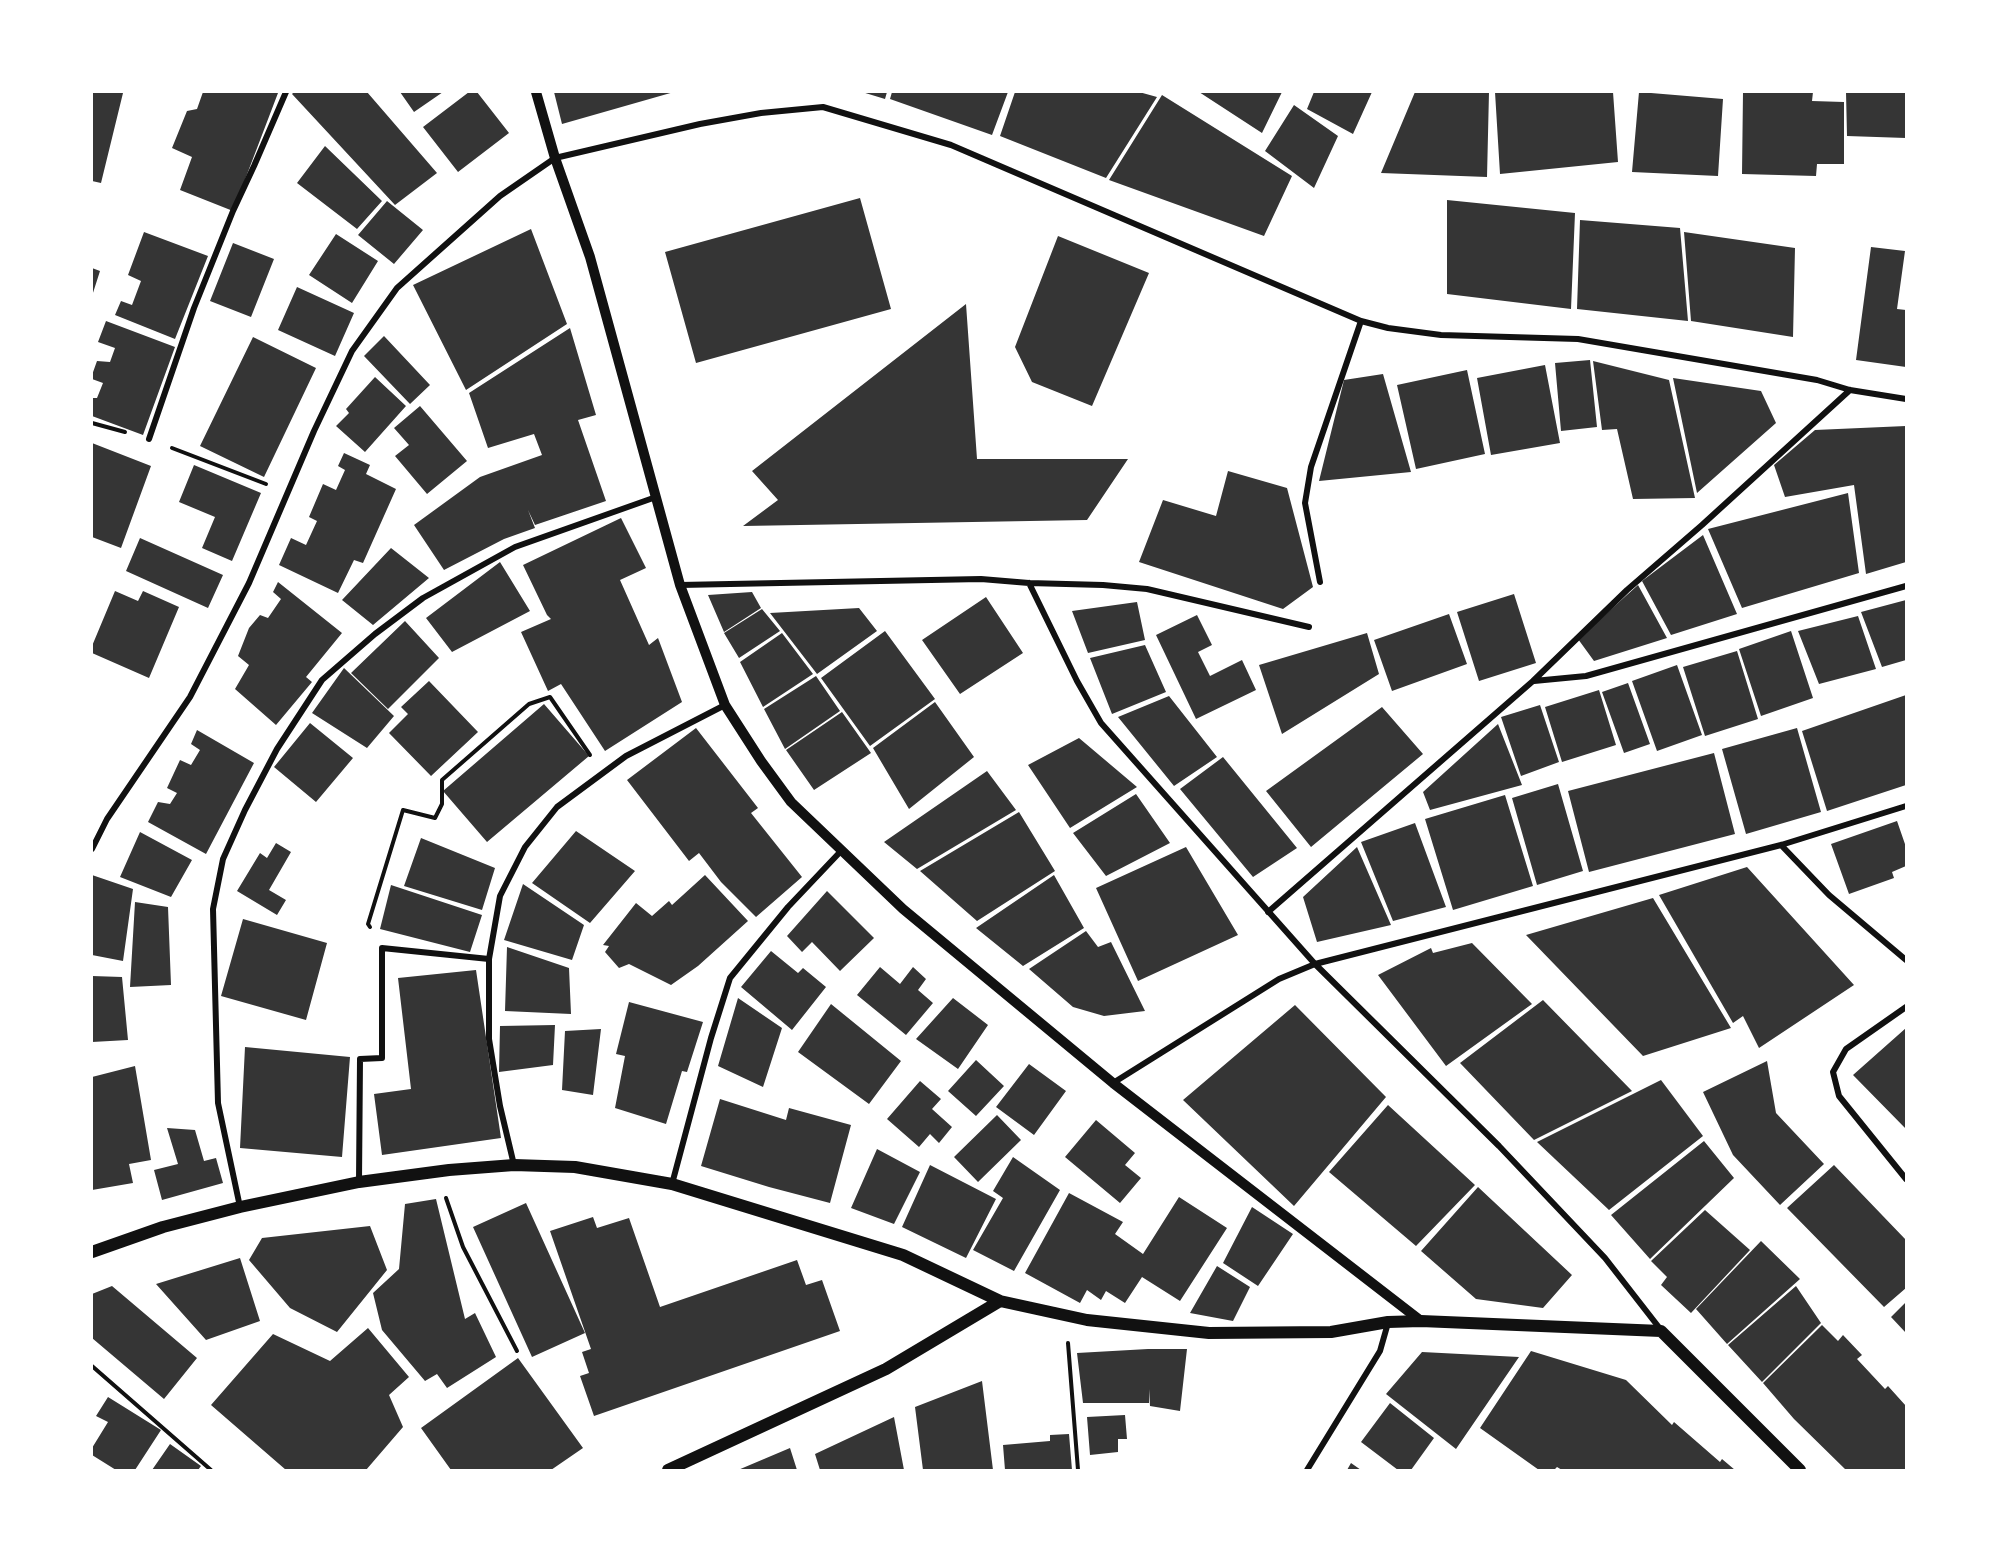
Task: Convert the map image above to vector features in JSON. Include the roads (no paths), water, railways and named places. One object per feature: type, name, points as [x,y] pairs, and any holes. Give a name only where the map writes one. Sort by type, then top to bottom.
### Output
[{"type":"main road","points":[[92,1252],[163,1227],[240,1207],[359,1182],[514,1165],[575,1167],[672,1184],[903,1255],[1000,1301],[1088,1320],[1209,1333],[1331,1332],[1388,1322],[1421,1321],[1661,1331],[1800,1470]]},
{"type":"main road","points":[[668,1470],[886,1369],[1000,1301]]},
{"type":"street","points":[[148,439],[194,308],[233,211],[286,92]]},
{"type":"street","points":[[536,92],[555,158],[590,257],[680,585],[725,705],[761,761],[792,802],[903,909],[1113,1083],[1421,1321]]},
{"type":"street","points":[[92,849],[107,819],[190,697],[249,583],[314,431],[352,351],[397,288],[500,196],[555,158],[700,124],[824,107],[951,145],[1361,321],[1388,328],[1441,335],[1578,339],[1817,380],[1850,390],[1906,399]]},
{"type":"street","points":[[1320,582],[1305,503],[1311,467],[1361,321]]},
{"type":"street","points":[[1268,912],[1533,681],[1627,590],[1850,390]]},
{"type":"street","points":[[240,1207],[218,1102],[218,1026],[213,963],[213,909],[224,859],[245,810],[277,749],[322,680],[375,634],[423,598],[515,547],[656,497]]},
{"type":"street","points":[[680,585],[981,579],[1103,585],[1147,589],[1309,627]]},
{"type":"street","points":[[1029,583],[1077,681],[1101,723],[1315,964],[1491,1137],[1605,1258],[1661,1331]]},
{"type":"street","points":[[1533,681],[1586,676],[1906,586]]},
{"type":"street","points":[[514,1165],[500,1106],[489,1039],[489,959],[500,896],[525,847],[557,807],[626,756],[725,705]]},
{"type":"street","points":[[1113,1083],[1279,979],[1315,964],[1781,845],[1906,806]]},
{"type":"street","points":[[1781,845],[1828,895],[1906,960]]},
{"type":"street","points":[[672,1184],[711,1038],[730,978],[788,907],[841,851]]},
{"type":"street","points":[[359,1182],[360,1059],[382,1058],[382,948],[489,959]]},
{"type":"street","points":[[1906,1008],[1846,1049],[1833,1072],[1839,1096],[1906,1179]]},
{"type":"street","points":[[1308,1470],[1380,1351],[1388,1322]]}]
